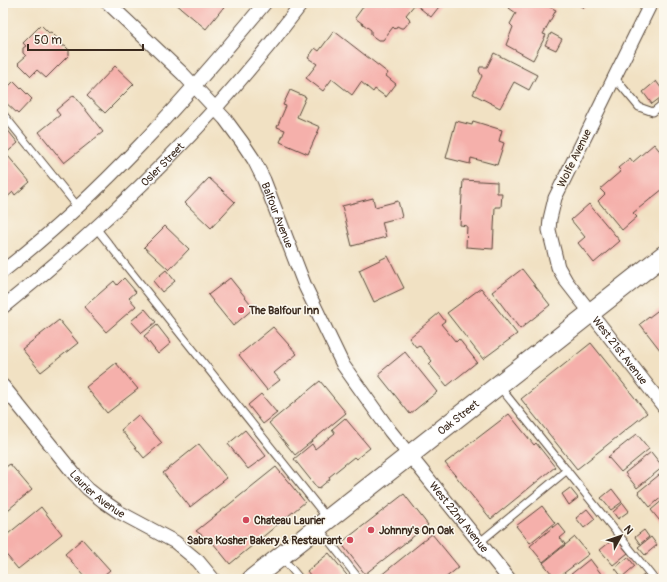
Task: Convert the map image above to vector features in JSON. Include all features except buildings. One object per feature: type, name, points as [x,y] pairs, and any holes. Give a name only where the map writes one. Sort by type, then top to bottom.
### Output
[{"type":"main road","name":"Oak Street","points":[[252,579],[664,255]]},
{"type":"street","name":"Balfour Avenue","points":[[108,3],[194,86],[229,123],[254,160],[264,180],[305,286],[343,365],[371,406],[409,455]]},
{"type":"street","points":[[3,271],[78,206],[144,142],[206,73],[265,3]]},
{"type":"street","name":"Osler Street","points":[[3,307],[96,228],[164,163],[228,95],[302,3]]},
{"type":"street","name":"Wolfe Avenue","points":[[591,313],[566,281],[558,268],[549,230],[550,219],[555,198],[651,3]]},
{"type":"street","name":"West 21st Avenue","points":[[591,313],[663,404]]},
{"type":"street","name":"Laurier Avenue","points":[[3,386],[74,474],[88,489],[119,512],[175,542],[198,561],[213,579]]},
{"type":"street","name":"West 22nd Avenue","points":[[409,455],[509,579]]},
{"type":"lane","points":[[614,77],[639,107],[653,112],[664,103]]},
{"type":"lane","points":[[3,114],[78,206]]},
{"type":"lane","points":[[96,228],[323,523],[360,579]]},
{"type":"lane","points":[[499,386],[654,579]]},
{"type":"lane","points":[[480,542],[567,470]]},
{"type":"lane","points":[[281,556],[300,579]]},
{"type":"place","name":"The Balfour Inn","points":[[241,310]]},
{"type":"place","name":"Chateau Laurier","points":[[246,520]]},
{"type":"place","name":"Johnny's On Oak","points":[[371,530]]},
{"type":"place","name":"Sabra Kosher Bakery & Restaurant","points":[[350,540]]}]
